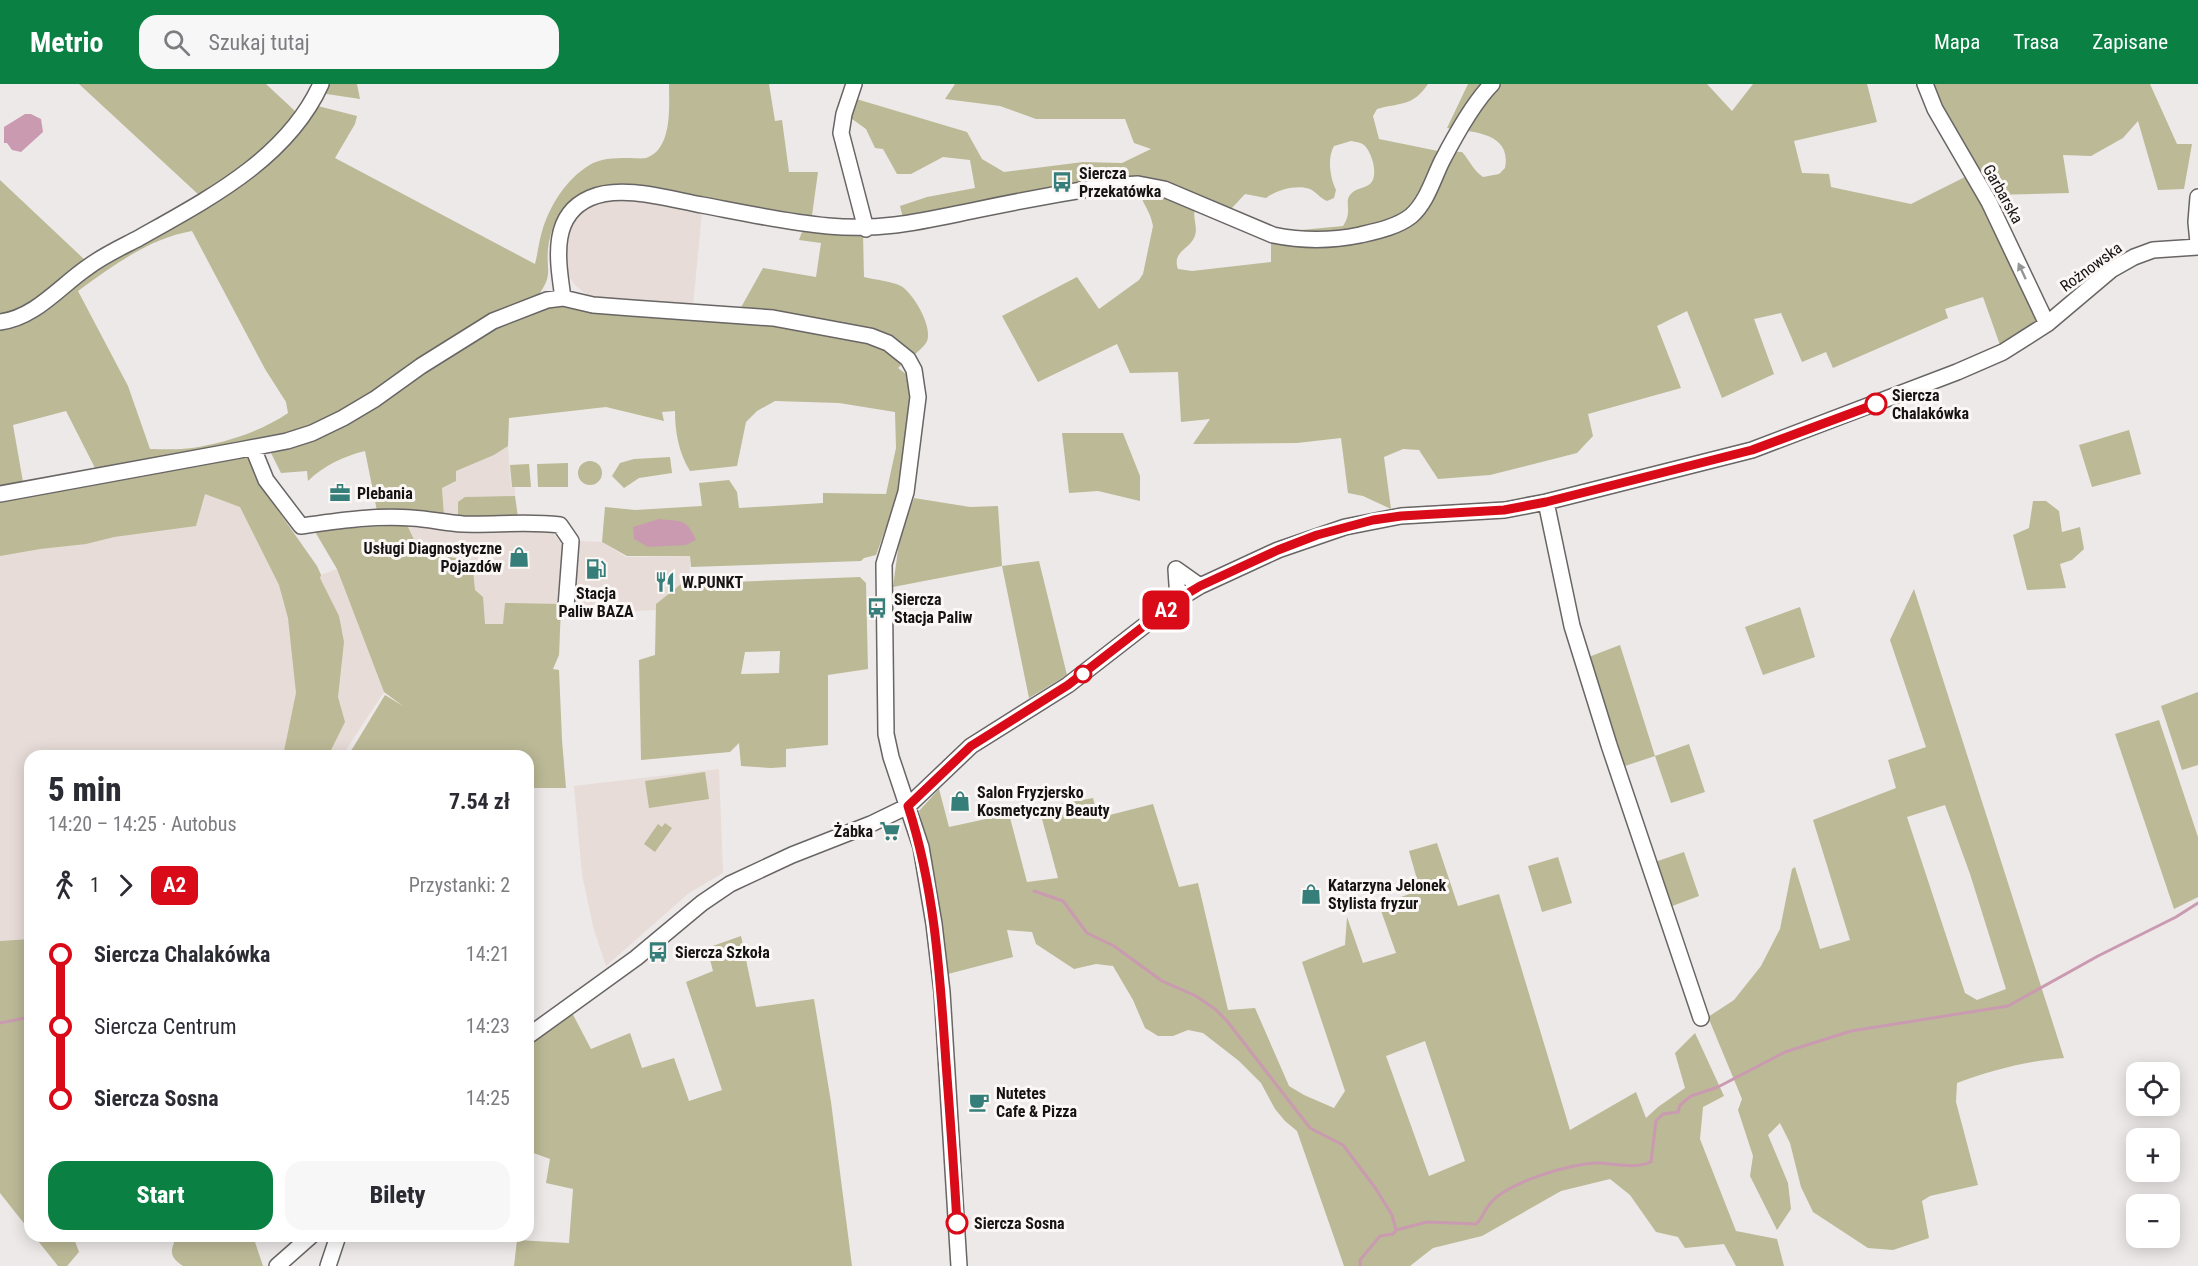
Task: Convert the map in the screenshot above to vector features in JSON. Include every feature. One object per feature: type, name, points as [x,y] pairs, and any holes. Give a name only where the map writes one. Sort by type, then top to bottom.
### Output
[{"type":"street","points":[[0,322],[25,315],[89,266],[176,217],[262,162],[286,138],[315,99],[321,84]]},
{"type":"street","points":[[854,84],[844,114],[841,134],[866,228]]},
{"type":"street","points":[[563,298],[557,260],[562,226],[577,206],[600,194],[617,192],[796,222],[866,228],[915,223],[1106,186],[1138,184],[1164,189],[1201,203],[1259,230],[1289,238],[1321,240],[1376,232],[1399,224],[1413,215],[1425,199],[1456,135],[1492,84]]},
{"type":"street","name":"Garbarska","points":[[1925,84],[1935,109],[1989,202],[2047,324]]},
{"type":"street","points":[[2198,197],[2196,222],[2198,245]]},
{"type":"street","name":"Rożnowska","points":[[534,1032],[636,958],[720,890],[792,855],[871,824],[908,806],[971,746],[1068,685],[1178,600],[1200,586],[1278,550],[1317,535],[1354,525],[1401,516],[1504,510],[1546,502],[1752,450],[1983,362],[2020,343],[2047,324],[2123,262],[2153,250],[2198,245]]},
{"type":"street","points":[[0,494],[253,448],[312,433],[375,399],[421,366],[493,321],[538,302],[563,298],[603,306],[763,317],[795,322],[870,336],[888,343],[908,359],[914,370],[918,397],[906,492],[884,564],[886,734],[894,766],[921,847],[939,964],[959,1266]]},
{"type":"street","points":[[253,448],[266,480],[301,526],[375,518],[411,518],[458,524],[504,525],[539,522],[560,525],[571,541],[566,607]]},
{"type":"street","points":[[1546,502],[1572,626],[1609,745],[1701,1018]]},
{"type":"street","points":[[1178,600],[1176,569],[1200,586]]},
{"type":"street","points":[[277,1266],[304,1242]]},
{"type":"street","points":[[328,1266],[337,1242]]},
{"type":"shaded area","points":[[79,84],[266,84],[295,111],[276,143],[200,196]]},
{"type":"shaded area","points":[[324,84],[357,84],[360,99],[320,93]]},
{"type":"shaded area","points":[[669,84],[769,84],[775,121],[782,120],[789,172],[818,172],[810,230],[863,233],[864,277],[901,286],[917,303],[925,321],[928,329],[926,343],[898,368],[906,374],[911,398],[898,495],[876,555],[861,561],[691,567],[690,556],[627,556],[602,542],[605,507],[635,510],[702,506],[699,483],[729,480],[737,492],[739,508],[823,503],[823,493],[886,494],[896,448],[895,412],[839,403],[775,401],[757,411],[746,422],[737,466],[690,471],[678,442],[675,411],[662,412],[664,421],[606,407],[509,418],[508,446],[494,455],[456,471],[456,481],[442,488],[444,516],[415,514],[403,509],[377,511],[365,451],[334,462],[308,481],[307,471],[281,473],[271,453],[312,440],[342,412],[285,436],[95,468],[66,411],[13,425],[23,482],[0,486],[0,329],[76,280],[209,203],[314,105],[357,116],[355,124],[335,158],[535,264],[546,219],[560,193],[573,178],[597,161],[612,158],[646,158],[661,146],[668,126]],"holes":[[[616,184],[807,218],[799,240],[821,243],[816,277],[763,268],[734,320],[586,308],[540,293],[548,276],[548,249],[551,235],[561,212],[579,196]],[[192,231],[265,369],[286,402],[288,413],[254,431],[217,443],[187,449],[150,449],[128,386],[78,291],[146,246]]]},
{"type":"shaded area","points":[[955,84],[1428,84],[1417,97],[1411,100],[1377,109],[1373,116],[1379,139],[1438,151],[1462,152],[1483,177],[1499,174],[1505,168],[1506,156],[1502,147],[1488,136],[1447,128],[1468,84],[1707,84],[1732,111],[1753,84],[1867,84],[1877,122],[1794,141],[1802,173],[1829,174],[1831,187],[1911,204],[1967,176],[1996,226],[2038,319],[2000,345],[1983,297],[1945,309],[1948,318],[1833,368],[1826,352],[1802,362],[1781,313],[1754,319],[1774,374],[1722,398],[1687,311],[1657,326],[1681,388],[1588,414],[1593,436],[1577,453],[1490,475],[1438,479],[1419,450],[1403,449],[1384,457],[1391,509],[1363,496],[1348,493],[1341,438],[1297,443],[1193,444],[1210,419],[1181,422],[1178,372],[1130,373],[1117,344],[1038,382],[1002,316],[1077,277],[1099,309],[1139,280],[1143,274],[1153,226],[1140,193],[1140,179],[1037,193],[1021,192],[903,218],[900,206],[927,197],[975,188],[970,160],[943,157],[911,174],[897,174],[883,149],[875,148],[866,129],[848,116],[853,98],[967,132],[982,159],[1004,172],[1083,162],[1122,163],[1151,149],[1134,143],[1125,119],[1036,119],[1000,106],[945,99]],"holes":[[[1351,141],[1361,143],[1367,148],[1372,158],[1374,176],[1370,184],[1354,191],[1348,198],[1348,212],[1343,226],[1280,232],[1271,242],[1271,262],[1192,271],[1178,269],[1179,255],[1194,238],[1196,227],[1194,212],[1202,196],[1231,209],[1245,194],[1266,198],[1281,190],[1299,187],[1310,189],[1327,201],[1334,198],[1336,190],[1330,168],[1332,151],[1334,146]]]},
{"type":"shaded area","points":[[1927,84],[2150,84],[2177,144],[2192,144],[2184,189],[2158,190],[2138,121],[2123,138],[2091,156],[2063,155],[2069,193],[1989,195]]},
{"type":"shaded area","points":[[25,114],[41,119],[43,132],[21,152],[12,150],[7,143],[4,143],[4,127]]},
{"type":"shaded area","points":[[0,180],[86,261],[29,309],[0,318]]},
{"type":"shaded area","points":[[614,198],[702,212],[693,306],[591,298],[575,285],[565,271],[563,249],[572,220],[583,208]]},
{"type":"shaded area","points":[[2129,430],[2141,474],[2092,487],[2079,445]]},
{"type":"shaded area","points":[[1062,433],[1123,433],[1140,476],[1140,501],[1098,491],[1069,493]]},
{"type":"shaded area","points":[[508,446],[511,487],[515,487],[515,496],[465,497],[458,518],[444,516],[442,488],[456,481],[455,471],[494,455]]},
{"type":"shaded area","points":[[247,456],[258,482],[317,566],[320,578],[339,616],[344,642],[338,697],[345,722],[331,750],[284,750],[296,693],[288,618],[279,585],[240,507],[205,494],[196,526],[0,556],[0,500]]},
{"type":"shaded area","points":[[670,457],[672,473],[639,478],[624,488],[612,476],[620,463],[634,459]]},
{"type":"shaded area","points":[[585,461],[595,461],[602,468],[602,478],[595,485],[585,485],[578,478],[578,468]]},
{"type":"shaded area","points":[[568,463],[568,487],[538,487],[537,464]]},
{"type":"shaded area","points":[[529,464],[531,487],[512,487],[510,465]]},
{"type":"shaded area","points":[[203,474],[317,566],[321,575],[337,569],[384,692],[346,750],[24,750],[24,939],[0,941],[0,515]]},
{"type":"shaded area","points":[[515,496],[518,517],[458,518],[458,502],[465,497]]},
{"type":"shaded area","points":[[914,498],[970,507],[998,506],[1002,566],[893,587],[900,535]]},
{"type":"shaded area","points":[[2033,501],[2046,501],[2059,511],[2062,532],[2080,527],[2084,549],[2072,560],[2060,564],[2066,588],[2027,590],[2013,535],[2029,528]]},
{"type":"shaded area","points":[[659,519],[686,524],[696,540],[686,545],[648,547],[634,539],[633,527]]},
{"type":"shaded area","points":[[407,525],[549,529],[564,546],[559,655],[508,664],[422,556]]},
{"type":"shaded area","points":[[407,525],[420,552],[472,561],[475,590],[483,597],[485,624],[503,624],[505,603],[561,604],[559,655],[553,669],[559,670],[566,788],[534,788],[534,750],[352,750],[385,695],[403,706],[384,692],[337,569],[314,530]]},
{"type":"shaded area","points":[[580,541],[602,542],[626,557],[690,556],[690,583],[681,584],[656,604],[656,610],[601,613],[602,606],[574,606]]},
{"type":"shaded area","points":[[1039,561],[1067,675],[1029,698],[1002,566]]},
{"type":"shaded area","points":[[860,577],[866,583],[868,669],[828,675],[828,745],[786,749],[786,767],[741,766],[739,743],[730,752],[641,760],[639,660],[655,655],[656,604],[681,584]],"holes":[[[780,651],[779,673],[741,674],[745,652]]]},
{"type":"shaded area","points":[[1914,589],[2064,1058],[2010,1067],[1957,1083],[1956,1102],[1978,1185],[1930,1196],[1922,1201],[1929,1238],[1893,1250],[1868,1248],[1813,1212],[1801,1187],[1790,1143],[1780,1123],[1768,1135],[1788,1183],[1791,1209],[1777,1230],[1750,1176],[1753,1156],[1738,1110],[1742,1099],[1708,1017],[1734,1000],[1761,966],[1780,929],[1792,869],[1795,867],[1820,949],[1850,940],[1813,820],[1896,788],[1888,760],[1926,747],[1890,640]],"holes":[[[1945,805],[1970,874],[2006,989],[1977,1000],[1965,993],[1907,817]]]},
{"type":"shaded area","points":[[1800,607],[1815,657],[1763,675],[1745,627]]},
{"type":"shaded area","points":[[1620,645],[1655,756],[1622,767],[1586,658]]},
{"type":"shaded area","points":[[2198,692],[2198,765],[2182,770],[2161,706]]},
{"type":"shaded area","points":[[2159,720],[2198,837],[2198,897],[2174,909],[2115,734]]},
{"type":"shaded area","points":[[1689,744],[1705,792],[1671,803],[1655,756]]},
{"type":"shaded area","points":[[719,769],[723,873],[689,893],[606,966],[594,930],[582,875],[574,786]]},
{"type":"shaded area","points":[[705,772],[709,799],[649,808],[645,781]]},
{"type":"shaded area","points":[[939,789],[949,827],[1009,814],[1027,882],[1058,878],[1039,808],[1093,798],[1098,818],[1153,804],[1179,887],[1198,883],[1228,1010],[1255,1008],[1289,1086],[1334,1108],[1345,1091],[1302,962],[1345,945],[1347,917],[1363,963],[1396,953],[1379,905],[1420,890],[1409,851],[1437,843],[1458,906],[1499,894],[1570,1130],[1636,1092],[1646,1118],[1685,1088],[1675,1053],[1695,1033],[1724,1096],[1703,1107],[1700,1139],[1736,1231],[1777,1239],[1784,1266],[1736,1266],[1724,1244],[1685,1248],[1678,1237],[1656,1232],[1630,1195],[1610,1179],[1561,1191],[1482,1236],[1433,1248],[1410,1266],[1344,1266],[1297,1131],[1275,1109],[1261,1083],[1239,1061],[1203,1033],[1188,1030],[1173,1036],[1158,1036],[1145,1028],[1133,1000],[1113,966],[1096,964],[1074,969],[1036,944],[1032,932],[1007,930],[1013,957],[948,974],[937,887],[919,811]],"holes":[[[1425,1041],[1465,1161],[1429,1176],[1386,1056]]]},
{"type":"shaded area","points":[[665,823],[672,828],[655,852],[644,844],[658,824],[662,827]]},
{"type":"shaded area","points":[[1684,852],[1699,896],[1667,908],[1652,863]]},
{"type":"shaded area","points":[[1558,857],[1572,903],[1542,912],[1528,866]]},
{"type":"shaded area","points":[[741,936],[756,1007],[814,999],[831,1102],[852,1266],[514,1266],[517,1242],[569,1243],[573,1189],[546,1183],[550,1159],[534,1153],[534,1036],[570,1009],[591,1049],[630,1033],[642,1068],[674,1058],[689,1101],[722,1090],[686,982],[713,971],[707,948]]},
{"type":"shaded area","points":[[24,939],[24,1223],[0,1193],[0,941]]},
{"type":"shaded area","points":[[39,1242],[75,1242],[79,1252],[67,1266],[58,1266]]},
{"type":"shaded area","points":[[255,1242],[263,1266],[183,1266],[173,1256],[174,1243]]},
{"type":"waterway","points":[[1034,891],[1063,901],[1087,933],[1114,946],[1162,981],[1196,996],[1215,1009],[1227,1021],[1310,1128],[1343,1145],[1376,1189],[1392,1215],[1396,1230]]},
{"type":"waterway","points":[[1360,1266],[1360,1260],[1380,1236],[1427,1222],[1476,1224],[1497,1197],[1540,1175],[1588,1164],[1632,1166],[1651,1162],[1656,1121],[1663,1114],[1678,1112],[1680,1105],[1691,1096],[1718,1087],[1785,1052],[1851,1031],[2008,1006],[2098,956],[2176,917],[2198,903]]},
{"type":"waterway","points":[[0,1023],[24,1018]]},
{"type":"bus line","name":"A2","points":[[957,1223],[939,964],[927,877],[921,847],[908,806],[971,746],[1068,685],[1180,598],[1234,570],[1317,535],[1373,520],[1401,516],[1504,510],[1546,502],[1752,450],[1876,404]]},
{"type":"place","name":"Siercza Przekatówka","points":[[1062,182]]},
{"type":"place","name":"Siercza Chalakówka","points":[[1876,404]]},
{"type":"place","name":"Plebania","points":[[340,493]]},
{"type":"place","name":"Usługi Diagnostyczne Pojazdów","points":[[519,557]]},
{"type":"place","name":"Stacja Paliw BAZA","points":[[596,569]]},
{"type":"place","name":"W.PUNKT","points":[[665,582]]},
{"type":"place","name":"Siercza Stacja Paliw","points":[[877,608]]},
{"type":"place","name":"Salon Fryzjersko Kosmetyczny Beauty","points":[[960,801]]},
{"type":"place","name":"Żabka","points":[[890,831]]},
{"type":"place","name":"Katarzyna Jelonek Stylista fryzur","points":[[1311,894]]},
{"type":"place","name":"Siercza Szkoła","points":[[658,952]]},
{"type":"place","name":"Nutetes Cafe & Pizza","points":[[979,1102]]},
{"type":"place","name":"Siercza Sosna","points":[[957,1223]]}]
